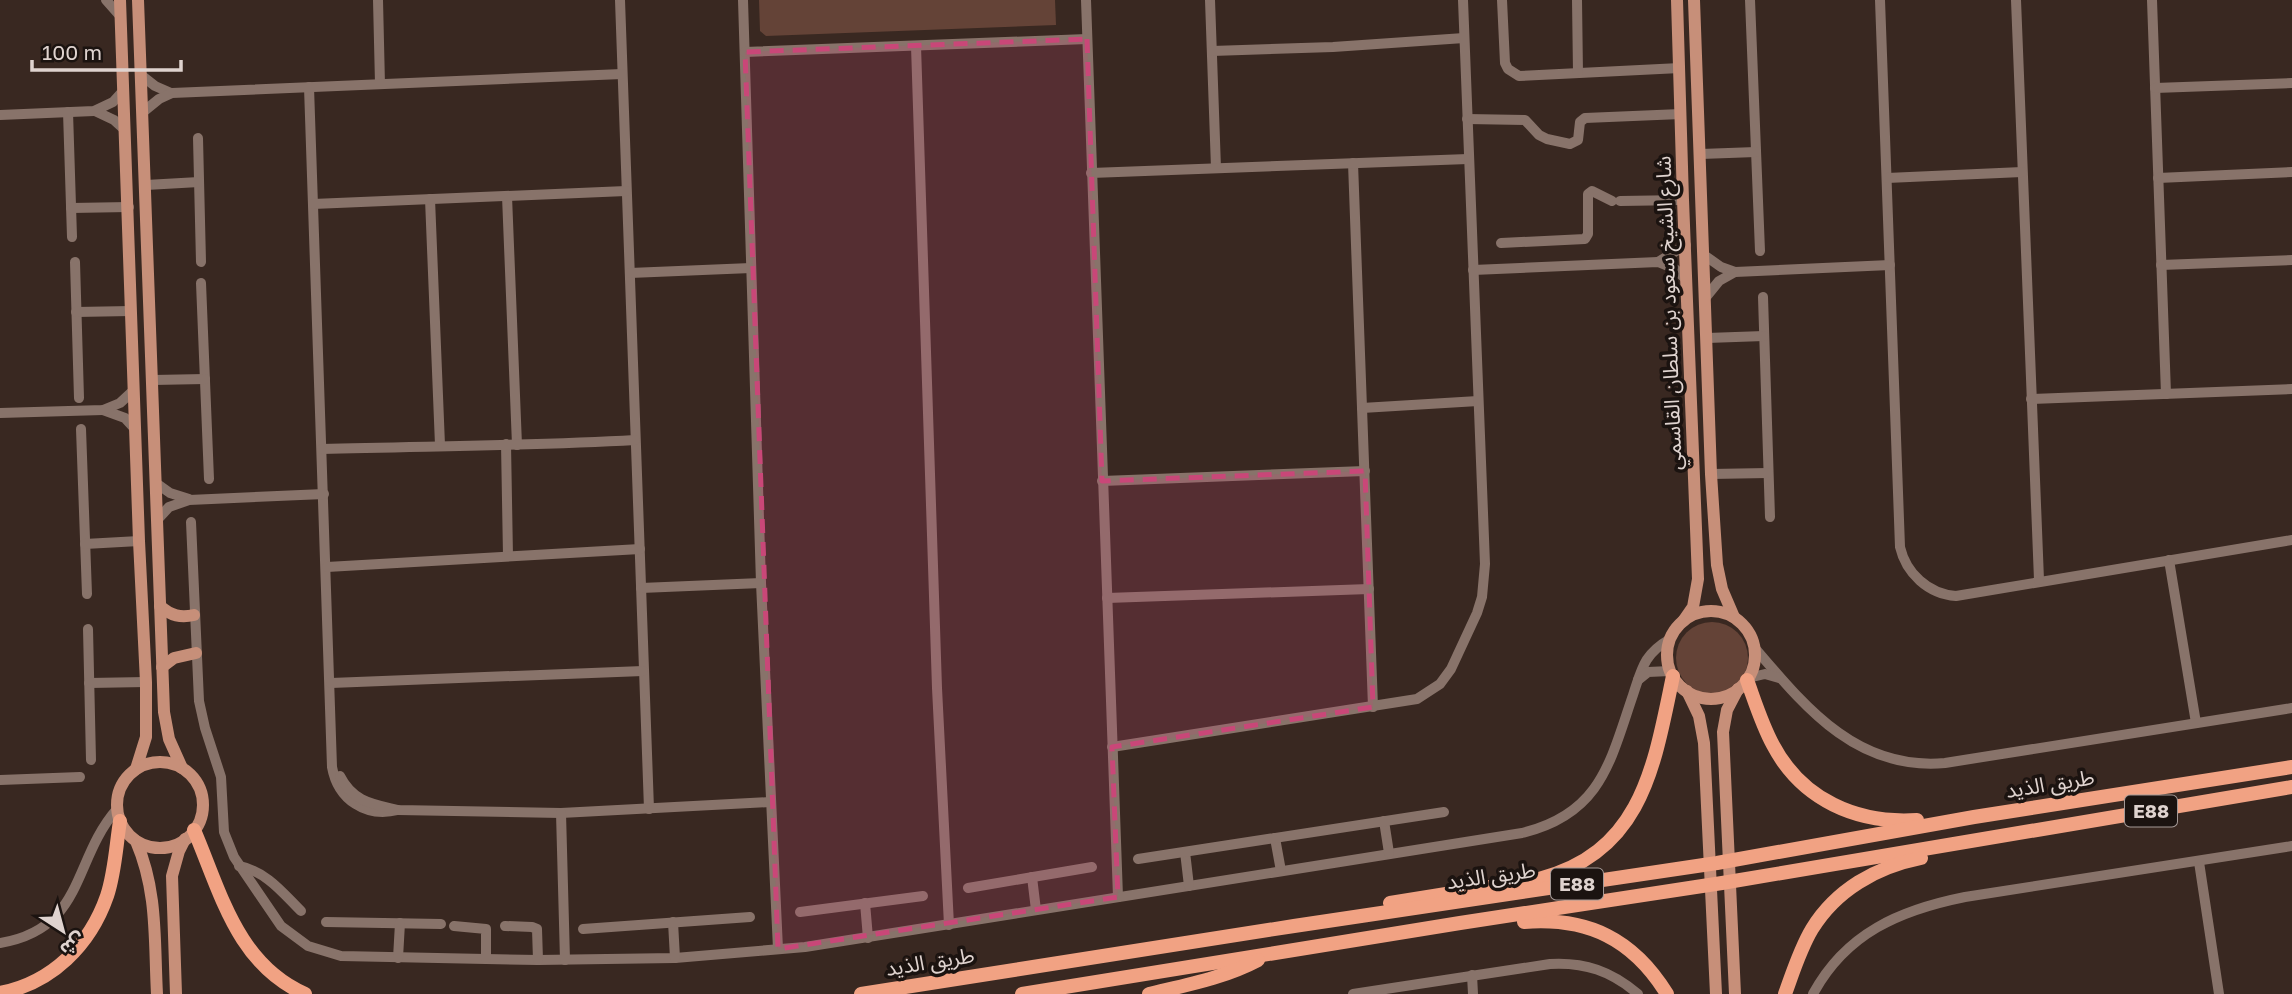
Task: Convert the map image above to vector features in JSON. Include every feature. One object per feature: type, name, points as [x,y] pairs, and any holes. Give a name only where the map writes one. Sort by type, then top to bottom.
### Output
[{"type":"highway","points":[[1294,926],[1384,904],[1539,879],[1562,873],[1583,863],[1603,849],[1632,813],[1655,754],[1672,673]]},
{"type":"highway","points":[[1744,682],[1774,747],[1802,784],[1820,798],[1862,817],[1885,821],[1974,817]]},
{"type":"highway","name":"طريق الذيد","points":[[861,994],[1717,863],[1974,817],[2292,767]]},
{"type":"highway","name":"طريق الذيد","points":[[1022,994],[1722,883],[2292,787]]},
{"type":"highway","points":[[0,993],[29,985],[47,975],[64,963],[82,943],[97,920],[107,895],[118,815]]},
{"type":"highway","points":[[1785,994],[1812,929],[1826,909],[1854,885],[1886,867],[1971,848],[2010,834]]},
{"type":"highway","points":[[190,835],[242,941],[273,975],[305,994]]},
{"type":"highway","points":[[1297,949],[1365,946],[1549,920],[1585,926],[1619,941],[1639,956],[1655,974],[1667,994]]},
{"type":"highway","points":[[1149,994],[1232,971],[1267,954]]},
{"type":"main road","points":[[120,0],[146,737],[136,769],[121,786],[118,815],[127,832],[136,841],[148,846],[161,848],[173,845],[190,835]]},
{"type":"main road","points":[[138,0],[162,667],[166,725],[182,768]]},
{"type":"main road","name":"شارع الشيخ سعود بن سلطان القاسمي","points":[[1677,0],[1698,579],[1693,607],[1684,621]]},
{"type":"main road","name":"شارع الشيخ سعود بن سلطان القاسمي","points":[[1694,0],[1711,474],[1718,573],[1734,617]]},
{"type":"main road","points":[[129,207],[134,219],[138,256],[143,260],[149,256]]},
{"type":"main road","points":[[1688,281],[1696,300],[1706,297]]},
{"type":"main road","points":[[160,606],[180,617],[194,615]]},
{"type":"main road","points":[[1716,994],[1704,743],[1699,716],[1687,691],[1672,673],[1667,655],[1670,639],[1684,621],[1709,611],[1734,617],[1745,627],[1754,647],[1755,657],[1724,721],[1735,994]]},
{"type":"main road","points":[[162,667],[174,658],[196,653]]},
{"type":"main road","points":[[1687,691],[1697,696],[1718,698],[1744,682]]},
{"type":"main road","points":[[136,769],[159,762],[182,768],[193,777],[200,789],[203,803],[201,817],[174,863],[172,876],[176,994]]},
{"type":"main road","points":[[136,841],[147,868],[153,896],[157,994]]},
{"type":"street","points":[[106,0],[121,17]]},
{"type":"street","points":[[378,0],[380,84]]},
{"type":"street","points":[[620,0],[649,809]]},
{"type":"street","points":[[743,0],[761,583],[778,949]]},
{"type":"street","points":[[1086,0],[1118,897]]},
{"type":"street","points":[[1210,0],[1216,169]]},
{"type":"street","points":[[1112,747],[1417,699],[1440,684],[1451,669],[1477,613],[1482,597],[1485,564],[1463,0]]},
{"type":"street","points":[[1502,0],[1505,63],[1508,69],[1519,76],[1680,68]]},
{"type":"street","points":[[1577,0],[1578,73]]},
{"type":"street","points":[[1750,0],[1759,251]]},
{"type":"street","points":[[1880,0],[1900,526],[1902,555],[1910,570],[1941,593],[1965,595],[2039,580],[2292,540]]},
{"type":"street","points":[[2016,0],[2039,580]]},
{"type":"street","points":[[2151,0],[2166,394]]},
{"type":"street","points":[[1212,51],[1333,47],[1464,38]]},
{"type":"street","points":[[745,52],[1087,39]]},
{"type":"street","points":[[916,46],[937,675],[949,925]]},
{"type":"street","points":[[141,75],[155,86],[172,93],[622,74]]},
{"type":"street","points":[[2155,88],[2292,83]]},
{"type":"street","points":[[309,87],[332,754],[336,783],[351,802],[374,812],[398,810],[561,813],[771,802]]},
{"type":"street","points":[[0,114],[94,111],[107,106],[123,92]]},
{"type":"street","points":[[143,112],[172,93]]},
{"type":"street","points":[[94,111],[114,120],[125,130]]},
{"type":"street","points":[[68,112],[72,237]]},
{"type":"street","points":[[1466,119],[1525,120],[1542,137],[1573,144],[1578,141],[1580,122],[1585,118],[1681,114]]},
{"type":"street","points":[[198,138],[201,262]]},
{"type":"street","points":[[1701,154],[1756,152]]},
{"type":"street","points":[[1091,173],[1468,159]]},
{"type":"street","points":[[1353,163],[1373,707]]},
{"type":"street","points":[[1887,178],[2022,172]]},
{"type":"street","points":[[2158,178],[2292,173]]},
{"type":"street","points":[[146,185],[199,182]]},
{"type":"street","points":[[313,204],[626,191]]},
{"type":"street","points":[[1501,243],[1585,239],[1588,234],[1588,194],[1592,191],[1616,201],[1683,200]]},
{"type":"street","points":[[508,196],[511,445],[508,556]]},
{"type":"street","points":[[430,200],[440,445]]},
{"type":"street","points":[[71,208],[129,207]]},
{"type":"street","points":[[1658,262],[1686,244]]},
{"type":"street","points":[[1704,255],[1721,267],[1735,272],[1890,265]]},
{"type":"street","points":[[2161,265],[2292,260]]},
{"type":"street","points":[[75,262],[79,398]]},
{"type":"street","points":[[1473,270],[1658,262],[1675,269],[1688,281]]},
{"type":"street","points":[[630,273],[751,268]]},
{"type":"street","points":[[1706,297],[1719,281],[1735,272]]},
{"type":"street","points":[[201,283],[209,479]]},
{"type":"street","points":[[1763,297],[1770,517]]},
{"type":"street","points":[[76,313],[131,311]]},
{"type":"street","points":[[1707,338],[1764,336]]},
{"type":"street","points":[[153,380],[205,379]]},
{"type":"street","points":[[2031,399],[2292,389]]},
{"type":"street","points":[[103,410],[120,403],[134,390]]},
{"type":"street","points":[[1362,408],[1478,401]]},
{"type":"street","points":[[0,414],[103,410],[118,414],[136,430]]},
{"type":"street","points":[[81,429],[88,594]]},
{"type":"street","points":[[322,449],[635,440]]},
{"type":"street","points":[[1102,481],[1364,471]]},
{"type":"street","points":[[1711,474],[1768,473]]},
{"type":"street","points":[[156,483],[170,493],[189,500]]},
{"type":"street","points":[[157,520],[169,508],[189,500],[324,494]]},
{"type":"street","points":[[191,522],[196,653],[202,719],[223,786],[226,841],[273,918],[298,940],[341,956],[538,960],[675,958],[805,947],[1539,829],[1569,814],[1582,804],[1604,776],[1642,665],[1670,639]]},
{"type":"street","points":[[85,544],[139,541]]},
{"type":"street","points":[[327,566],[640,549]]},
{"type":"street","points":[[2169,560],[2196,723]]},
{"type":"street","points":[[641,588],[761,583]]},
{"type":"street","points":[[1107,598],[1369,589]]},
{"type":"street","points":[[88,629],[91,760]]},
{"type":"street","points":[[1754,647],[1781,679],[1830,727],[1852,744],[1885,758],[1920,764],[1957,762],[2292,708]]},
{"type":"street","points":[[331,683],[643,671]]},
{"type":"street","points":[[1636,684],[1648,671],[1672,673]]},
{"type":"street","points":[[1744,682],[1765,674],[1781,679]]},
{"type":"street","points":[[89,683],[146,682]]},
{"type":"street","points":[[0,780],[80,777]]},
{"type":"street","points":[[1139,859],[1444,812]]},
{"type":"street","points":[[561,813],[565,960]]},
{"type":"street","points":[[0,943],[21,938],[37,930],[59,913],[74,893],[96,839],[118,815]]},
{"type":"street","points":[[1384,821],[1389,853]]},
{"type":"street","points":[[1275,838],[1281,872]]},
{"type":"street","points":[[1813,994],[1833,963],[1854,943],[1887,921],[1919,908],[1965,897],[2292,846]]},
{"type":"street","points":[[1185,852],[1189,886]]},
{"type":"street","points":[[2199,862],[2219,994]]},
{"type":"street","points":[[239,866],[264,875],[301,911]]},
{"type":"street","points":[[968,888],[1092,867]]},
{"type":"street","points":[[1032,877],[1036,911]]},
{"type":"street","points":[[800,912],[923,896]]},
{"type":"street","points":[[865,903],[868,938]]},
{"type":"street","points":[[583,929],[750,917]]},
{"type":"street","points":[[326,922],[441,924]]},
{"type":"street","points":[[673,922],[675,958]]},
{"type":"street","points":[[398,958],[400,923]]},
{"type":"street","points":[[454,926],[486,929],[486,959]]},
{"type":"street","points":[[505,926],[537,929],[538,960]]},
{"type":"street","points":[[1353,994],[1570,963],[1590,966],[1610,974],[1638,994]]},
{"type":"street","points":[[1472,975],[1473,994]]},
{"type":"highlighted area","points":[[1087,39],[1102,481],[1365,471],[1373,707],[1112,747],[1118,897],[778,949],[745,52]]},
{"type":"shaded area","points":[[759,0],[1055,0],[1056,25],[766,36],[760,31]]},
{"type":"shaded area","points":[[1712,622],[1732,628],[1742,638],[1748,658],[1742,678],[1732,688],[1712,694],[1692,688],[1682,678],[1676,658],[1682,638],[1692,628]]}]
